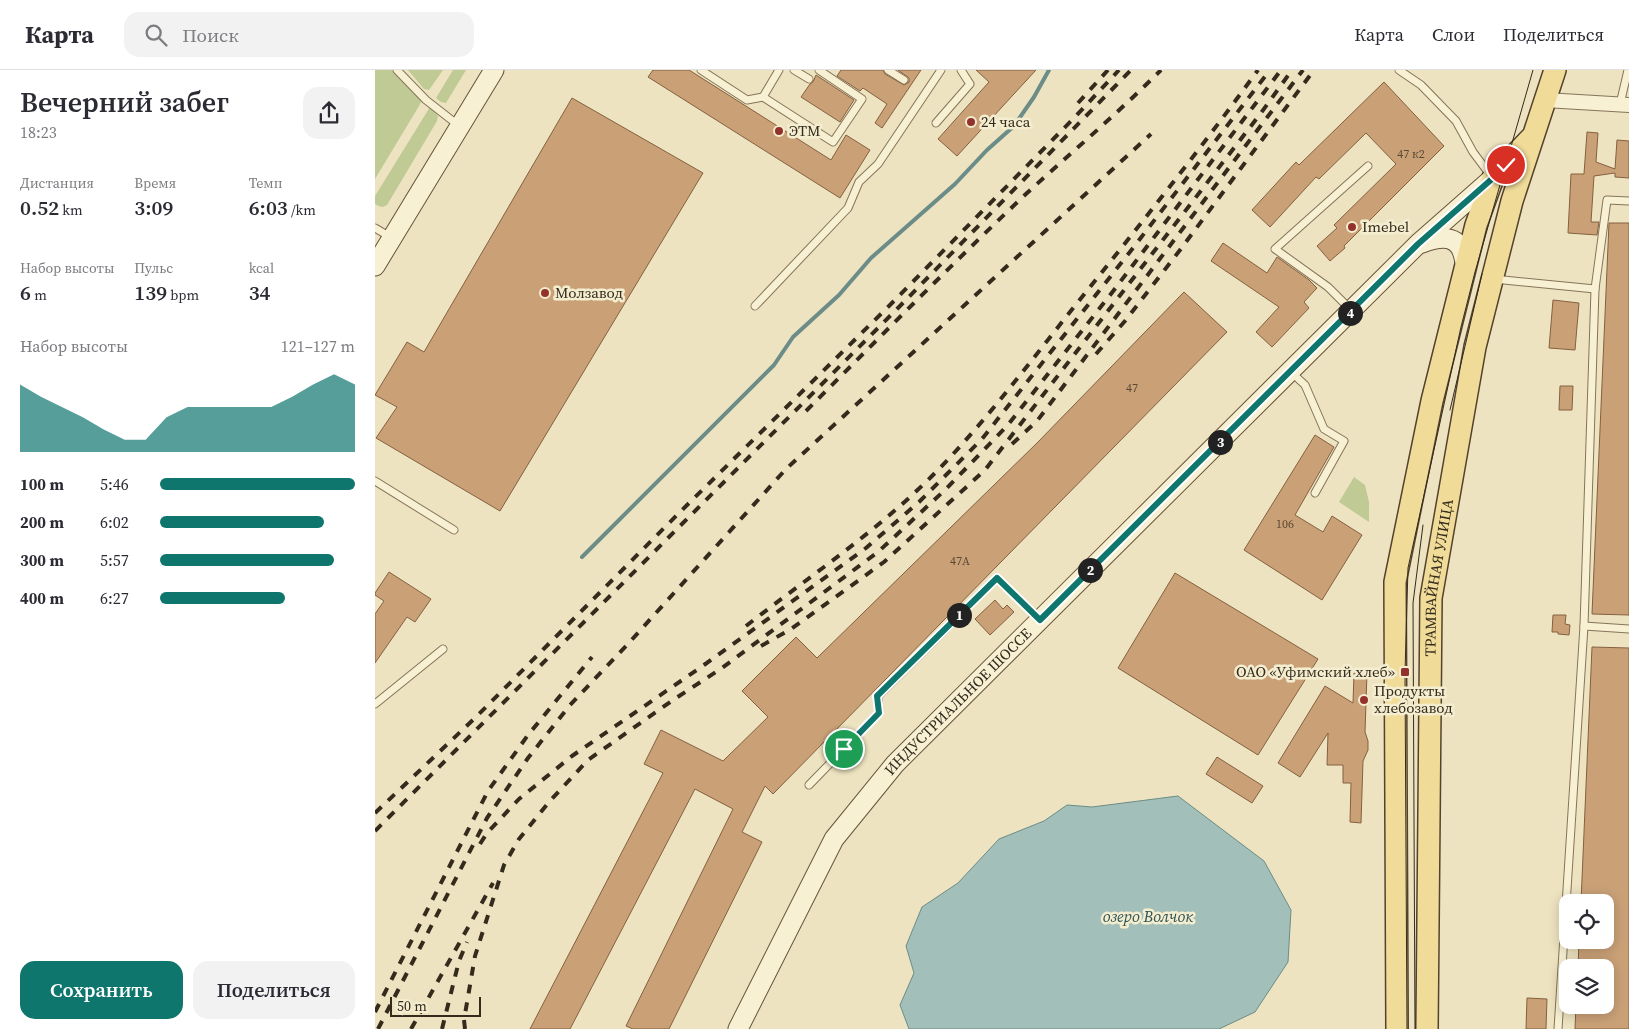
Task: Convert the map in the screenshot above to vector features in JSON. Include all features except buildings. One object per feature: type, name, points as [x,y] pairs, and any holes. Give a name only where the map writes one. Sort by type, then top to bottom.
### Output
[{"type":"main road","name":"ИНДУСТРИАЛЬНОЕ ШОССЕ","points":[[1493,178],[1533,136],[1555,70]]},
{"type":"main road","name":"ТРАМВАЙНАЯ УЛИЦА","points":[[1427,1029],[1431,598],[1475,348],[1512,201],[1533,136]]},
{"type":"main road","points":[[1397,1029],[1395,582],[1432,400],[1477,225],[1493,178]]},
{"type":"street","points":[[375,266],[494,70]]},
{"type":"street","points":[[1545,100],[1625,105]]},
{"type":"street","name":"ИНДУСТРИАЛЬНОЕ ШОССЕ","points":[[738,1029],[834,839],[895,764],[1418,244],[1493,178]]},
{"type":"street","points":[[1418,244],[1433,239],[1446,238],[1454,241],[1462,250],[1466,267]]},
{"type":"lane","points":[[397,70],[426,100],[460,126]]},
{"type":"lane","points":[[701,70],[747,100],[763,97],[833,142],[862,99],[819,70]]},
{"type":"lane","points":[[763,97],[779,70]]},
{"type":"lane","points":[[794,70],[809,79]]},
{"type":"lane","points":[[888,70],[904,80]]},
{"type":"lane","points":[[755,306],[848,208],[859,182],[878,164],[941,70]]},
{"type":"lane","points":[[936,123],[970,84],[961,70]]},
{"type":"lane","points":[[1399,70],[1421,84],[1456,120],[1473,152],[1493,178]]},
{"type":"lane","points":[[1625,105],[1628,70]]},
{"type":"lane","points":[[1352,311],[1328,287],[1275,249],[1368,166]]},
{"type":"lane","points":[[1558,1029],[1584,626],[1595,288],[1607,200],[1629,201]]},
{"type":"lane","points":[[375,228],[392,238]]},
{"type":"lane","points":[[1491,279],[1595,288]]},
{"type":"lane","points":[[1290,372],[1305,385],[1324,429],[1344,441],[1315,493]]},
{"type":"lane","points":[[375,482],[454,530]]},
{"type":"lane","points":[[809,785],[879,713],[877,696],[997,578],[1040,620]]},
{"type":"lane","points":[[1584,626],[1629,629]]},
{"type":"lane","points":[[375,704],[443,649]]},
{"type":"green space","points":[[375,70],[392,70],[419,94],[422,100],[375,179]]},
{"type":"green space","points":[[408,70],[443,70],[429,90],[424,89]]},
{"type":"green space","points":[[453,70],[466,70],[446,103],[441,102],[436,98]]},
{"type":"green space","points":[[430,107],[438,116],[437,121],[387,205],[382,207],[375,204],[375,196]]},
{"type":"green space","points":[[1354,477],[1365,485],[1369,502],[1369,522],[1339,502]]},
{"type":"water","name":"озеро Волчок","points":[[1178,796],[1264,861],[1291,910],[1288,962],[1255,1012],[1219,1029],[909,1029],[900,1005],[914,973],[906,946],[922,907],[958,883],[999,839],[1044,821],[1067,805],[1092,807]]},
{"type":"waterway","points":[[582,557],[774,365],[793,337],[839,295],[871,258],[955,184],[987,150],[1014,126],[1034,97],[1049,70]]},
{"type":"tram line","points":[[1407,1029],[1405,672],[1408,568],[1461,327],[1533,70]]},
{"type":"tram line","points":[[1450,410],[1482,274]]},
{"type":"tram line","points":[[1415,1029],[1413,603],[1423,525]]},
{"type":"railway","points":[[1078,103],[1108,70]]},
{"type":"railway","points":[[375,813],[476,717],[888,307],[1119,70]]},
{"type":"railway","points":[[375,831],[897,309],[1131,70]]},
{"type":"railway","points":[[806,411],[1027,193],[1161,70]]},
{"type":"railway","points":[[746,626],[891,514],[953,454],[1003,396],[1139,225],[1258,70]]},
{"type":"railway","points":[[480,844],[487,833],[519,799],[572,756],[704,665],[866,548],[919,502],[982,439],[1133,248],[1270,70]]},
{"type":"railway","points":[[465,1029],[464,1020],[475,956],[504,865],[519,839],[549,802],[588,760],[722,668],[878,552],[946,489],[1007,426],[1114,290],[1281,70]]},
{"type":"railway","points":[[761,646],[791,629],[884,562],[985,470],[1261,113],[1292,70]]},
{"type":"railway","points":[[1012,444],[1037,421],[1303,70]]},
{"type":"railway","points":[[1096,354],[1125,321],[1180,250],[1314,70]]},
{"type":"railway","points":[[378,1029],[487,818],[528,758],[570,705],[627,645],[786,469],[1151,134]]},
{"type":"railway","points":[[375,1012],[488,791],[528,735],[592,657]]},
{"type":"railway","points":[[411,1029],[493,883]]},
{"type":"railway","points":[[442,1029],[459,961],[467,942]]},
{"type":"place","name":"24 часа","points":[[971,122]]},
{"type":"place","name":"ЭТМ","points":[[779,131]]},
{"type":"place","name":"Imebel","points":[[1352,227]]},
{"type":"place","name":"Молзавод","points":[[545,293]]},
{"type":"place","name":"ОАО «Уфимский хлеб»","points":[[1405,672]]},
{"type":"place","name":"Продукты хлебозавод","points":[[1364,700]]},
{"type":"route","points":[[844,749],[879,713],[877,696],[997,578],[1040,620],[1418,244],[1506,165]]}]
